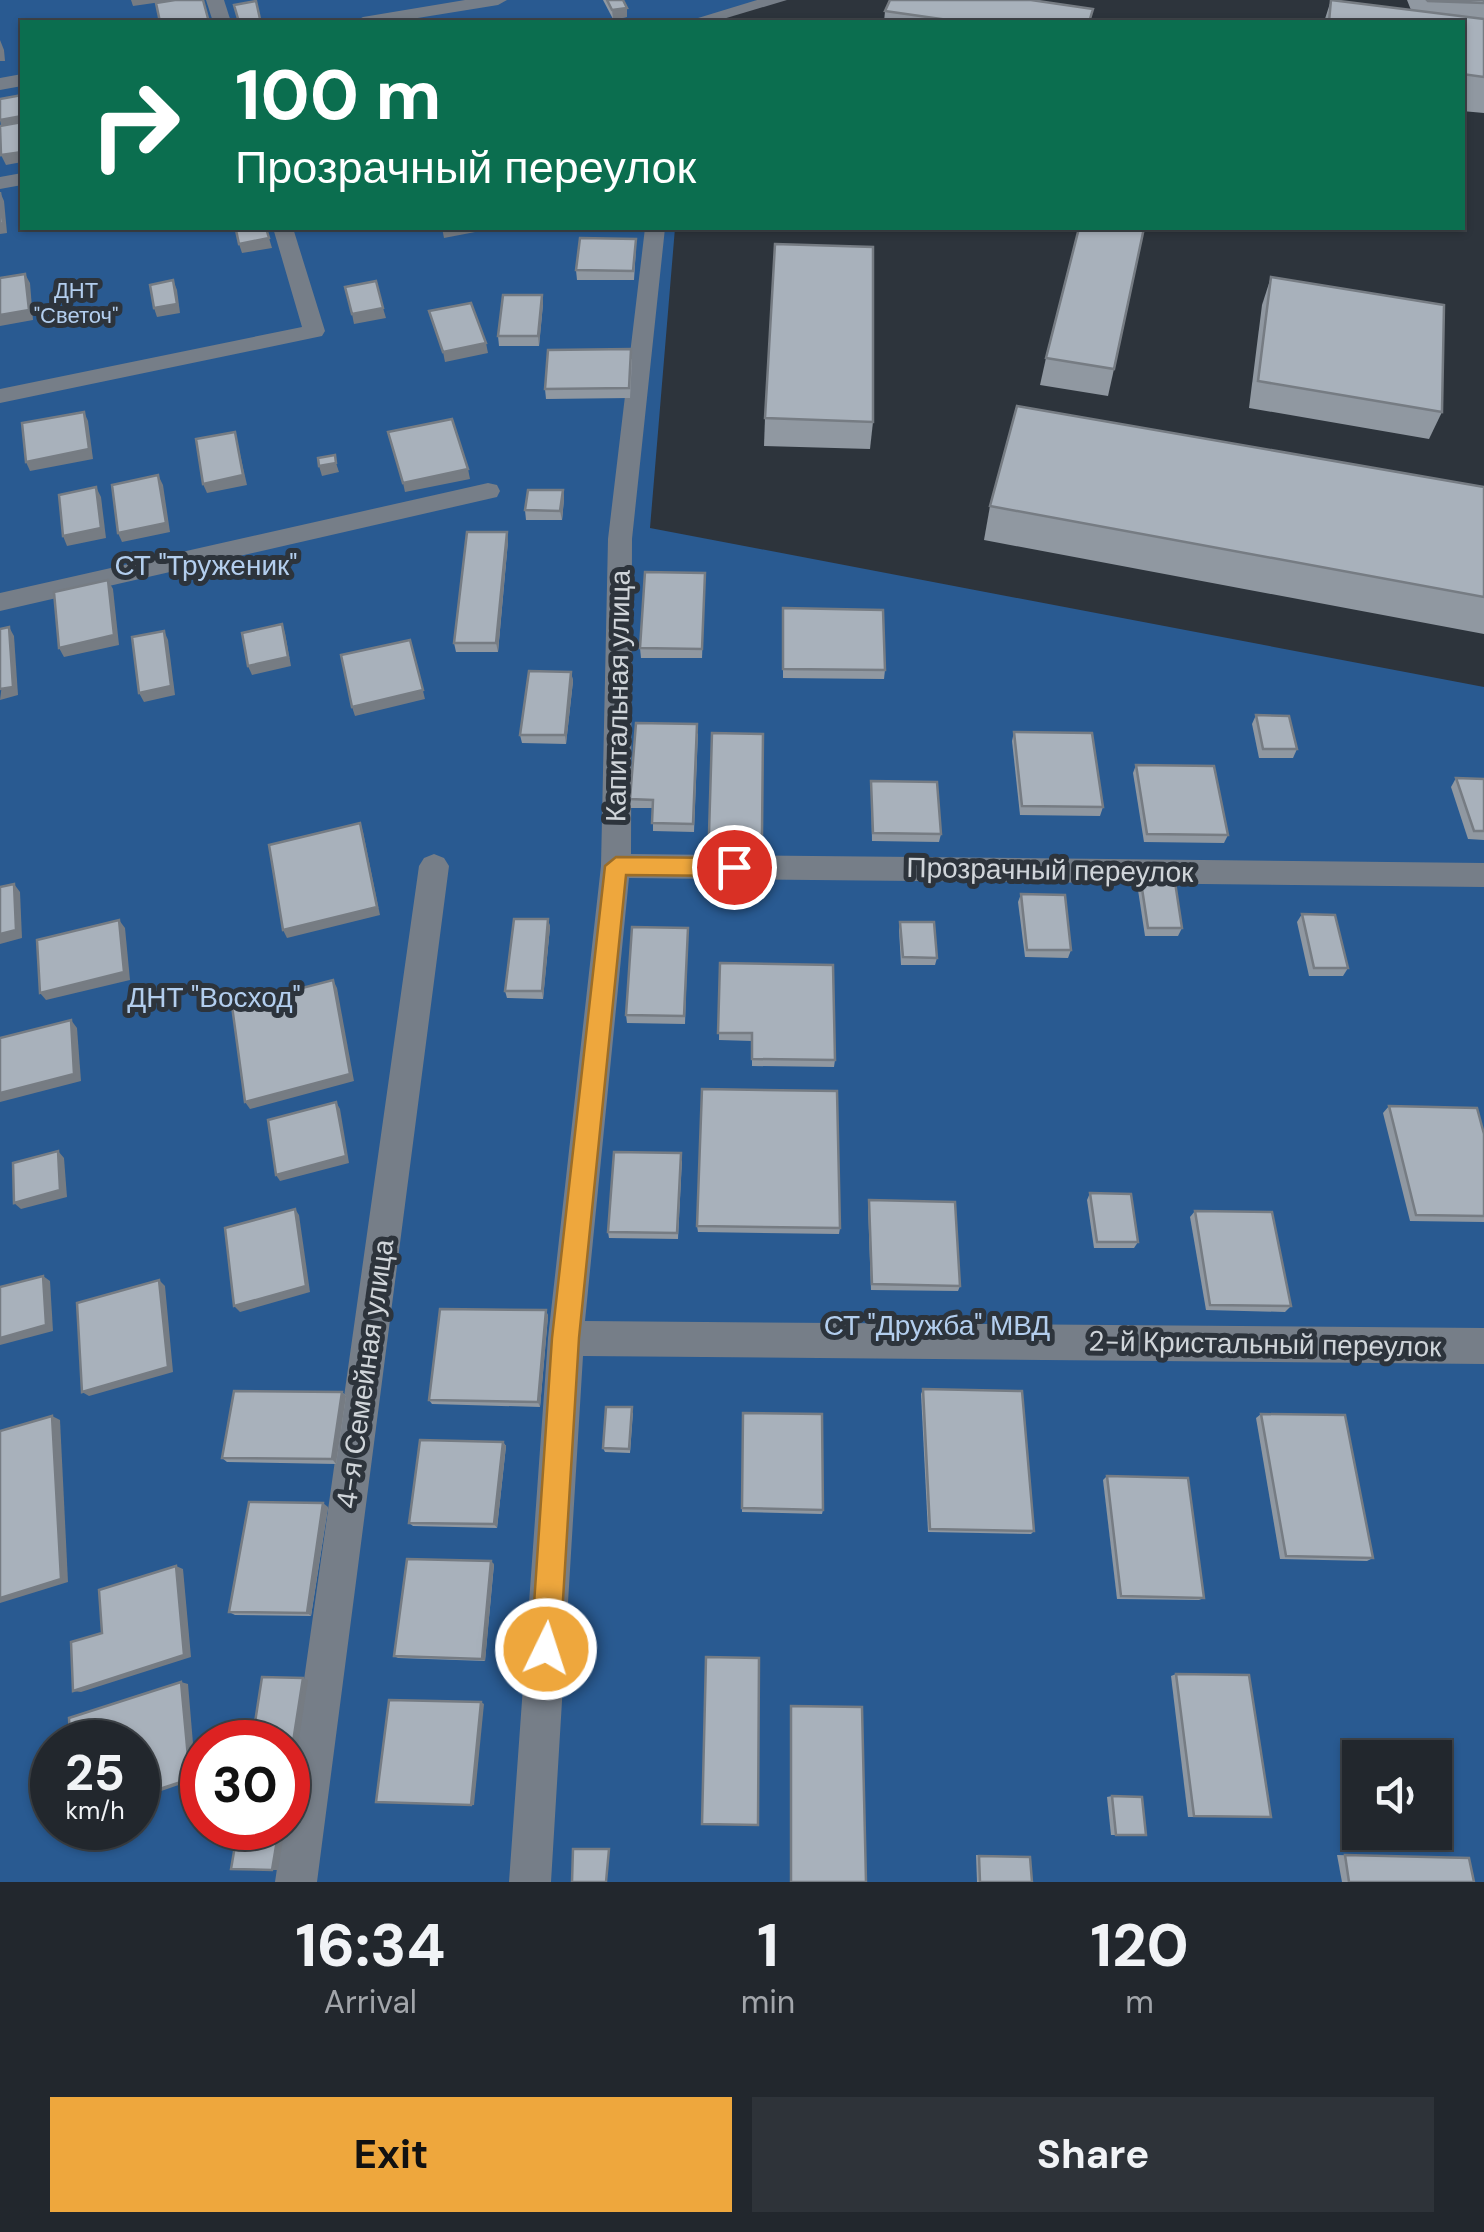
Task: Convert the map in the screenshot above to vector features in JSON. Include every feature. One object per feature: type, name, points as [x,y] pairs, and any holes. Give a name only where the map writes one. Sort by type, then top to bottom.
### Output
[{"type":"street","points":[[379,20],[469,9],[498,0]]},
{"type":"street","points":[[702,20],[778,0]]},
{"type":"street","points":[[0,396],[314,331],[284,230]]},
{"type":"street","name":"Капитальная улица","points":[[530,1882],[566,1338],[616,866],[620,539],[655,230]]},
{"type":"street","points":[[0,602],[488,491]]},
{"type":"street","name":"4-я Семейная улица","points":[[296,1882],[434,866]]},
{"type":"street","name":"Прозрачный переулок","points":[[616,866],[1484,875]]},
{"type":"street","name":"2-й Кристальный переулок","points":[[566,1338],[1484,1346]]},
{"type":"green space","name":"СТ \"Дружба\" МВД","points":[[0,0],[758,0],[710,20],[20,20],[20,230],[675,230],[650,528],[1484,687],[1484,1882],[0,1882]]},
{"type":"building","points":[[203,0],[208,20],[160,20],[156,3]]},
{"type":"building","points":[[607,0],[623,0],[627,8],[612,10]]},
{"type":"building","points":[[890,0],[1031,0],[1093,9],[1090,20],[948,20],[885,11]]},
{"type":"building","points":[[1331,0],[1484,19],[1484,77],[1465,74],[1465,20],[1329,20]]},
{"type":"building","points":[[1484,0],[1484,3],[1428,1]]},
{"type":"building","points":[[256,1],[260,19],[238,20],[234,5]]},
{"type":"building","points":[[20,95],[20,116],[0,120],[0,99]]},
{"type":"building","points":[[20,122],[20,152],[1,155],[0,126]]},
{"type":"building","points":[[236,230],[267,230],[269,238],[239,244]]},
{"type":"building","points":[[1078,230],[1144,230],[1114,369],[1046,358]]},
{"type":"building","points":[[580,238],[636,239],[633,271],[576,270]]},
{"type":"building","points":[[775,244],[873,247],[873,422],[765,418]]},
{"type":"building","points":[[25,274],[29,310],[0,315],[0,278]]},
{"type":"building","points":[[1271,277],[1444,305],[1442,412],[1258,381]]},
{"type":"building","points":[[173,280],[177,304],[154,308],[150,285]]},
{"type":"building","points":[[376,281],[383,308],[352,314],[345,287]]},
{"type":"building","points":[[503,295],[542,295],[538,336],[498,336]]},
{"type":"building","points":[[471,303],[486,343],[443,352],[429,311]]},
{"type":"building","points":[[631,349],[629,388],[545,389],[548,350]]},
{"type":"building","points":[[1017,406],[1484,487],[1484,597],[990,506]]},
{"type":"building","points":[[84,412],[89,449],[26,462],[22,423]]},
{"type":"building","points":[[452,419],[468,469],[403,483],[388,432]]},
{"type":"building","points":[[235,432],[243,475],[203,484],[196,439]]},
{"type":"building","points":[[335,455],[336,463],[319,466],[318,458]]},
{"type":"building","points":[[158,475],[166,523],[118,533],[112,485]]},
{"type":"building","points":[[96,487],[101,528],[63,536],[59,495]]},
{"type":"building","points":[[528,490],[563,490],[560,511],[525,510]]},
{"type":"building","points":[[467,532],[507,532],[496,643],[454,643]]},
{"type":"building","points":[[645,572],[705,573],[702,649],[640,648]]},
{"type":"building","points":[[108,580],[114,635],[59,648],[54,592]]},
{"type":"building","points":[[783,608],[883,610],[885,670],[783,669]]},
{"type":"building","points":[[282,624],[288,657],[248,666],[242,633]]},
{"type":"building","points":[[9,627],[13,687],[0,689],[0,629]]},
{"type":"building","points":[[164,631],[171,686],[139,693],[132,637]]},
{"type":"building","points":[[410,640],[423,690],[352,707],[341,655]]},
{"type":"building","points":[[529,671],[571,672],[565,735],[520,735]]},
{"type":"building","points":[[1256,715],[1289,716],[1297,749],[1263,749]]},
{"type":"building","points":[[636,723],[697,724],[693,824],[652,823],[653,800],[630,799]]},
{"type":"building","points":[[1014,732],[1092,733],[1103,807],[1022,806]]},
{"type":"building","points":[[712,733],[763,734],[762,835],[709,834]]},
{"type":"building","points":[[1136,765],[1214,766],[1228,835],[1147,834]]},
{"type":"building","points":[[1456,778],[1484,779],[1484,831],[1474,831]]},
{"type":"building","points":[[871,781],[937,782],[941,834],[873,833]]},
{"type":"building","points":[[360,823],[377,907],[283,930],[269,845]]},
{"type":"building","points":[[1141,882],[1175,882],[1182,928],[1148,928]]},
{"type":"building","points":[[14,884],[16,930],[0,934],[0,887]]},
{"type":"building","points":[[1021,894],[1065,895],[1071,950],[1027,950]]},
{"type":"building","points":[[1302,914],[1335,915],[1348,968],[1314,968]]},
{"type":"building","points":[[514,919],[548,919],[542,991],[505,991]]},
{"type":"building","points":[[119,920],[124,972],[40,993],[37,940]]},
{"type":"building","points":[[900,922],[934,922],[937,958],[903,957]]},
{"type":"building","points":[[632,927],[688,928],[684,1016],[626,1015]]},
{"type":"building","points":[[720,963],[833,965],[835,1060],[752,1059],[752,1033],[718,1033]]},
{"type":"building","points":[[333,980],[350,1074],[245,1102],[232,1006]]},
{"type":"building","points":[[71,1020],[74,1074],[0,1093],[0,1038]]},
{"type":"building","points":[[702,1089],[837,1091],[840,1228],[697,1226]]},
{"type":"building","points":[[336,1102],[346,1156],[276,1175],[268,1120]]},
{"type":"building","points":[[1389,1106],[1477,1108],[1484,1134],[1484,1216],[1416,1215]]},
{"type":"building","points":[[58,1151],[60,1190],[14,1203],[13,1163]]},
{"type":"building","points":[[614,1152],[681,1153],[677,1233],[608,1232]]},
{"type":"building","points":[[1090,1193],[1131,1194],[1138,1242],[1097,1242]]},
{"type":"building","points":[[869,1200],[955,1202],[960,1286],[872,1284]]},
{"type":"building","points":[[295,1209],[306,1286],[234,1306],[225,1228]]},
{"type":"building","points":[[1195,1211],[1272,1212],[1291,1306],[1210,1305]]},
{"type":"building","points":[[43,1276],[46,1325],[0,1338],[0,1287]]},
{"type":"building","points":[[159,1280],[168,1367],[82,1392],[77,1303]]},
{"type":"building","points":[[440,1309],[546,1310],[538,1402],[429,1400]]},
{"type":"building","points":[[923,1389],[1022,1391],[1034,1531],[930,1529]]},
{"type":"building","points":[[234,1391],[342,1392],[332,1459],[222,1458]]},
{"type":"building","points":[[606,1407],[632,1407],[629,1449],[603,1448]]},
{"type":"building","points":[[743,1413],[822,1414],[823,1510],[742,1508]]},
{"type":"building","points":[[1261,1414],[1345,1415],[1373,1558],[1286,1556]]},
{"type":"building","points":[[52,1416],[61,1579],[0,1598],[0,1431]]},
{"type":"building","points":[[420,1440],[503,1442],[494,1524],[409,1523]]},
{"type":"building","points":[[1107,1476],[1188,1478],[1204,1598],[1121,1596]]},
{"type":"building","points":[[249,1502],[323,1503],[307,1613],[229,1612]]},
{"type":"building","points":[[407,1559],[491,1561],[482,1659],[394,1656]]},
{"type":"building","points":[[176,1566],[184,1655],[73,1691],[71,1642],[102,1633],[99,1590]]},
{"type":"building","points":[[706,1657],[759,1658],[758,1825],[702,1824]]},
{"type":"building","points":[[1176,1674],[1249,1675],[1271,1817],[1194,1816]]},
{"type":"building","points":[[262,1677],[303,1678],[296,1720],[255,1720]]},
{"type":"building","points":[[181,1682],[185,1720],[180,1720],[180,1782],[160,1789],[160,1720],[69,1718]]},
{"type":"building","points":[[389,1700],[481,1702],[471,1805],[376,1802]]},
{"type":"building","points":[[791,1706],[862,1707],[866,1882],[791,1882]]},
{"type":"building","points":[[1112,1796],[1142,1797],[1146,1835],[1116,1835]]},
{"type":"building","points":[[573,1849],[609,1849],[606,1882],[572,1882]]},
{"type":"building","points":[[234,1850],[275,1850],[272,1870],[231,1869]]},
{"type":"building","points":[[1345,1855],[1469,1858],[1474,1882],[1349,1882]]},
{"type":"building","points":[[979,1856],[1030,1857],[1032,1882],[980,1882]]},
{"type":"route","points":[[546,1649],[566,1338],[616,866],[734,867]]},
{"type":"park label","name":"ДНТ \"Светоч\"","points":[[76,302]]},
{"type":"park label","name":"СТ \"Труженик\"","points":[[206,565]]},
{"type":"park label","name":"ДНТ \"Восход\"","points":[[214,997]]}]
